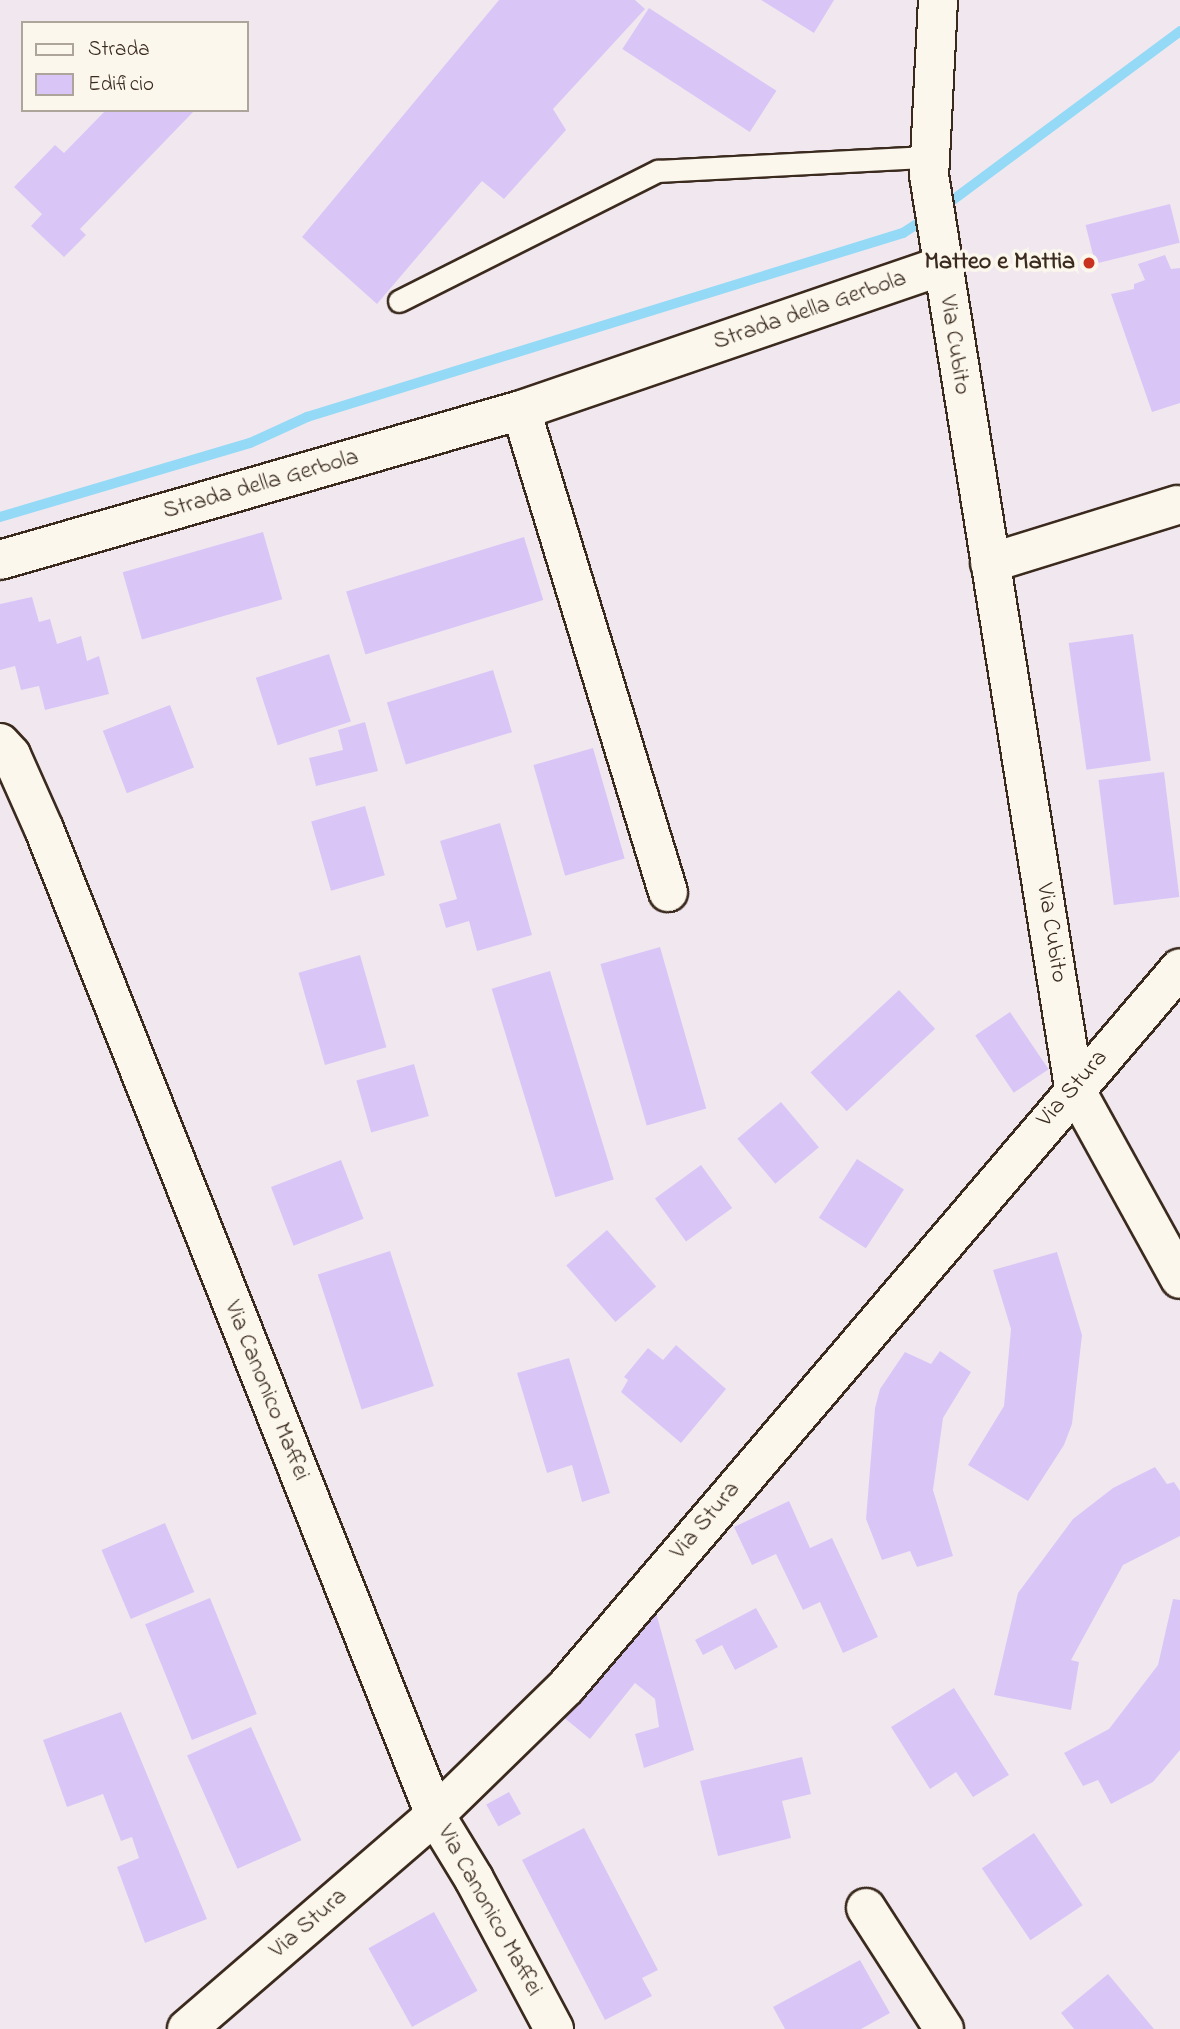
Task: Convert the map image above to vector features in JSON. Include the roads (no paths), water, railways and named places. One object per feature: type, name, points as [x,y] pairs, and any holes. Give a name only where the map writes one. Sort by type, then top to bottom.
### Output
[{"type":"street","name":"Via Cubito","points":[[938,0],[928,166],[940,265],[1074,1087],[1180,1279]]},
{"type":"street","name":"Strada della Gerbola","points":[[0,560],[521,410],[940,265]]},
{"type":"street","points":[[521,410],[668,892]]},
{"type":"street","points":[[990,563],[1177,505]]},
{"type":"street","name":"Via Canonico Maffei","points":[[0,743],[11,755],[44,829],[435,1815],[474,1879],[554,2029]]},
{"type":"street","name":"Via Stura","points":[[187,2029],[435,1815],[566,1687],[1074,1087],[1180,968]]},
{"type":"street","points":[[866,1908],[944,2029]]},
{"type":"lane","points":[[399,301],[658,171],[928,166]]},
{"type":"waterway","points":[[942,208],[1180,31]]},
{"type":"waterway","points":[[0,517],[250,443],[307,417],[903,233],[928,217]]},
{"type":"place","name":"Matteo e Mattia","points":[[1089,263]]}]
